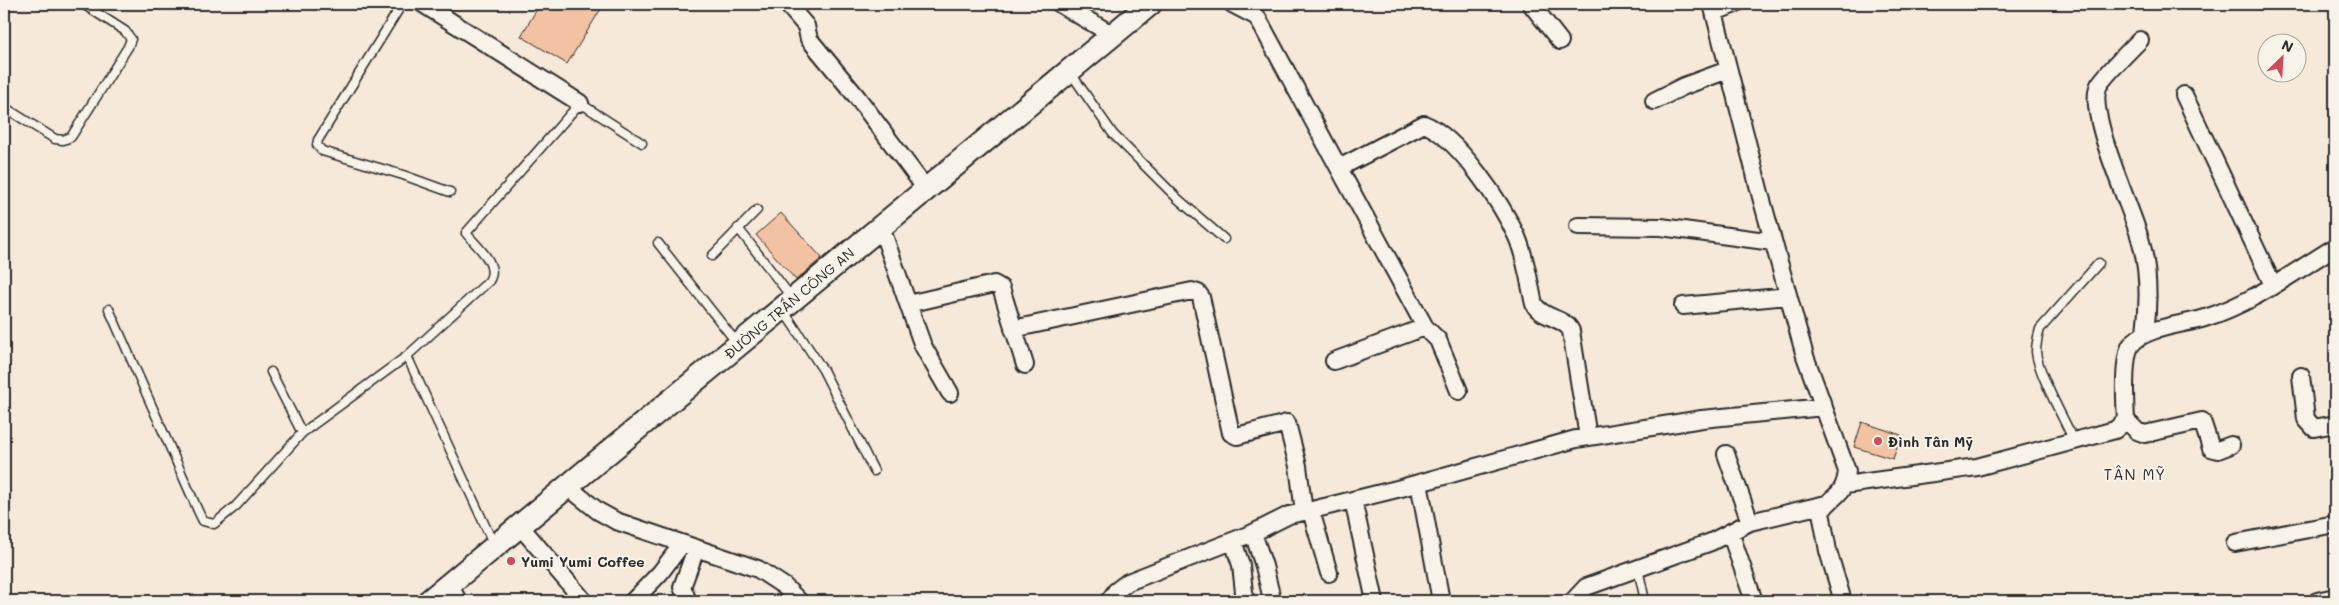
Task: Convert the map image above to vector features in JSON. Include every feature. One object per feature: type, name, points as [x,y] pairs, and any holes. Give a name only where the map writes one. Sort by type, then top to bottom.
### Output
[{"type":"main road","name":"ĐƯỜNG TRẦN CÔNG AN","points":[[428,601],[454,593],[495,547],[1150,4]]},
{"type":"street","points":[[423,4],[580,103]]},
{"type":"street","points":[[787,4],[806,26],[809,39],[857,97],[926,189]]},
{"type":"street","points":[[1060,4],[1113,35]]},
{"type":"street","points":[[1232,4],[1257,17],[1425,327],[1438,340],[1459,391]]},
{"type":"street","points":[[1531,4],[1560,41]]},
{"type":"street","points":[[1573,601],[1586,587],[1711,542],[1750,522],[1826,504],[1838,496],[1846,485],[1847,470],[1805,356],[1788,296],[1713,8],[1736,4]]},
{"type":"street","points":[[2140,40],[2099,86],[2097,106],[2108,152],[2141,242],[2148,285],[2145,332]]},
{"type":"street","points":[[1654,101],[1684,86],[1728,70]]},
{"type":"street","points":[[2184,95],[2273,285]]},
{"type":"street","points":[[1339,168],[1424,124],[1462,153],[1495,199],[1518,239],[1534,304],[1538,311],[1565,324],[1571,331],[1588,437]]},
{"type":"street","points":[[1578,226],[1661,227],[1773,242]]},
{"type":"street","points":[[881,227],[923,346],[950,392]]},
{"type":"street","points":[[2231,445],[2218,450],[2211,448],[2202,421],[2145,434],[2137,431],[2126,420],[2126,360],[2131,345],[2145,332],[2207,318],[2243,302],[2335,247]]},
{"type":"street","points":[[908,304],[998,285],[1001,288],[1025,365]]},
{"type":"street","points":[[1013,329],[1192,291],[1198,293],[1201,297],[1231,433],[1236,436],[1283,423],[1289,426],[1307,511],[1328,573]]},
{"type":"street","points":[[1683,306],[1788,296]]},
{"type":"street","points":[[1334,361],[1425,327]]},
{"type":"street","points":[[2301,376],[2306,419],[2314,428],[2335,424]]},
{"type":"street","points":[[1109,601],[1116,591],[1128,582],[1253,533],[1275,520],[1307,511],[1588,437],[1702,419],[1824,407]]},
{"type":"street","points":[[1846,485],[1977,467],[2114,430],[2126,420]]},
{"type":"street","points":[[1726,454],[1750,522]]},
{"type":"street","points":[[1419,483],[1441,601]]},
{"type":"street","points":[[568,487],[598,511],[616,521],[758,569],[784,586],[799,601]]},
{"type":"street","points":[[1353,500],[1375,601]]},
{"type":"street","points":[[1826,504],[1821,512],[1824,533],[1843,601]]},
{"type":"street","points":[[2235,543],[2335,524]]},
{"type":"street","points":[[520,526],[584,601]]},
{"type":"street","points":[[1730,532],[1754,601]]},
{"type":"street","points":[[1253,533],[1272,599]]},
{"type":"street","points":[[1233,541],[1241,565],[1246,601]]},
{"type":"street","points":[[633,601],[689,546]]},
{"type":"street","points":[[688,601],[682,587],[689,546]]},
{"type":"street","points":[[2317,601],[2335,597]]},
{"type":"lane","points":[[4,106],[55,139],[63,140],[71,137],[128,47],[130,39],[125,31],[83,4]]},
{"type":"lane","points":[[402,4],[318,140],[318,145],[322,152],[403,174],[450,192]]},
{"type":"lane","points":[[1069,70],[1113,134],[1177,198],[1224,239]]},
{"type":"lane","points":[[109,309],[195,505],[206,523],[214,524],[236,506],[302,433],[407,356],[489,281],[493,269],[466,233],[580,103],[642,143]]},
{"type":"lane","points":[[712,256],[757,210]]},
{"type":"lane","points":[[738,228],[788,304],[846,412],[874,471]]},
{"type":"lane","points":[[658,243],[739,344]]},
{"type":"lane","points":[[2074,441],[2041,368],[2036,351],[2040,329],[2100,263]]},
{"type":"lane","points":[[407,356],[495,547]]},
{"type":"lane","points":[[271,372],[302,433]]},
{"type":"lane","points":[[1638,568],[1645,601]]},
{"type":"building","points":[[540,4],[604,4],[567,64],[521,36]]},
{"type":"building","points":[[781,213],[822,258],[796,280],[756,235]]},
{"type":"building","name":"Đình Tân Mỹ","points":[[1862,422],[1901,435],[1893,459],[1854,447]]},
{"type":"place","name":"Đình Tân Mỹ","points":[[1878,441]]},
{"type":"place","name":"Yumi Yumi Coffee","points":[[511,561]]},
{"type":"district","name":"TÂN MỸ","points":[[2135,474]]}]
